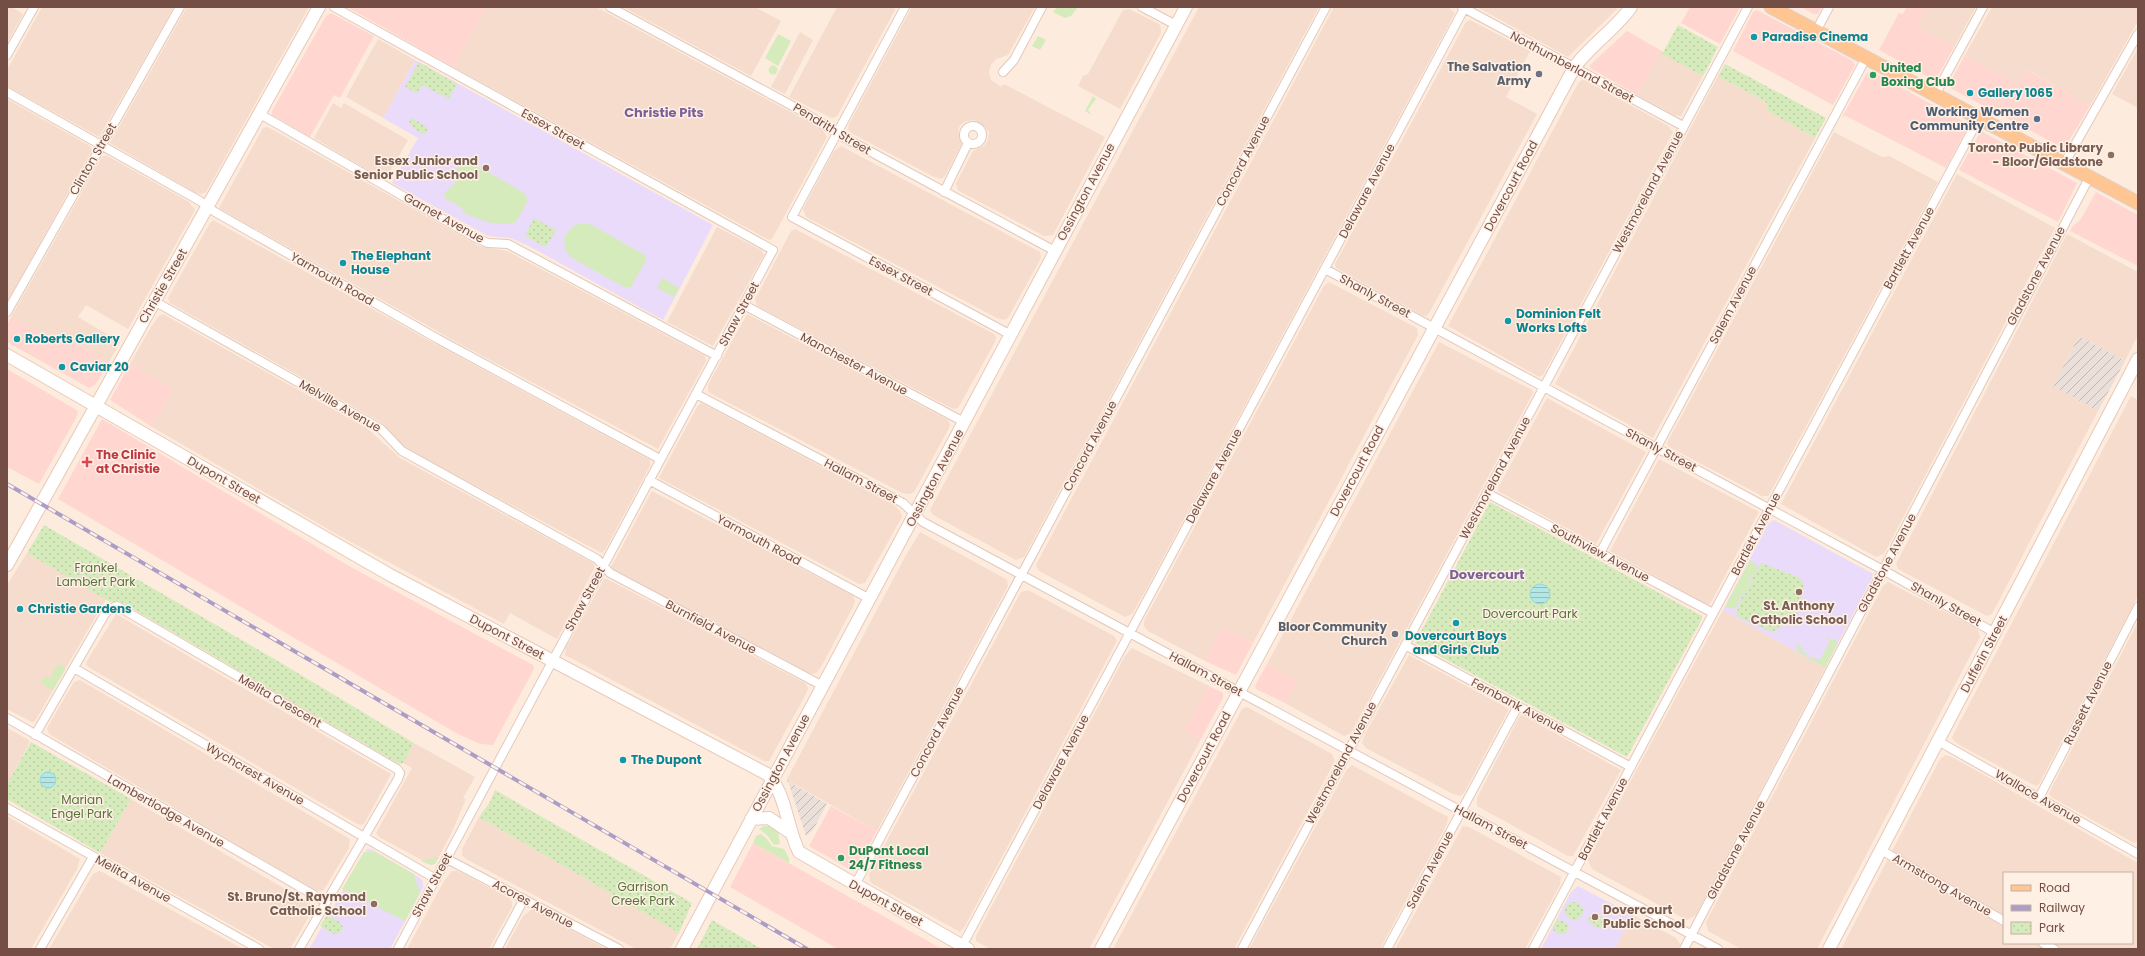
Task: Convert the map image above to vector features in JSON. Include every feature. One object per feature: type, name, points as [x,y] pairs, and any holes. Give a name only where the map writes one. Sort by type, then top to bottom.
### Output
[{"type":"main road","points":[[1771,7],[2138,203]]},
{"type":"street","name":"Clinton Street","points":[[7,312],[180,7]]},
{"type":"street","name":"Christie Street","points":[[7,565],[319,7]]},
{"type":"street","name":"Essex Street","points":[[334,7],[773,250]]},
{"type":"street","name":"Pendrith Street","points":[[610,7],[837,131],[847,139],[1054,251]]},
{"type":"street","points":[[837,131],[905,7]]},
{"type":"street","points":[[1003,72],[1014,60],[1042,7]]},
{"type":"street","points":[[1142,7],[1176,25]]},
{"type":"street","name":"Ossington Avenue","points":[[682,949],[1011,335],[1054,251],[1186,7]]},
{"type":"street","name":"Concord Avenue","points":[[855,885],[1326,7]]},
{"type":"street","name":"Northumberland Street","points":[[1464,7],[1683,126]]},
{"type":"street","name":"Delaware Avenue","points":[[965,947],[1130,633],[1464,7]]},
{"type":"street","name":"Dovercourt Road","points":[[1101,949],[1574,68],[1582,57],[1622,19],[1631,7]]},
{"type":"street","name":"Westmoreland Avenue","points":[[1242,949],[1748,7]]},
{"type":"street","points":[[1816,31],[1829,7]]},
{"type":"street","points":[[1935,95],[1983,7]]},
{"type":"street","points":[[7,55],[30,8]]},
{"type":"street","points":[[2064,164],[2138,34]]},
{"type":"street","name":"Salem Avenue","points":[[1600,553],[1866,58]]},
{"type":"street","name":"Yarmouth Road","points":[[7,92],[200,201],[438,339],[660,459]]},
{"type":"street","name":"Garnet Avenue","points":[[260,114],[476,238],[488,243],[508,244],[717,356]]},
{"type":"street","name":"Bartlett Avenue","points":[[1533,949],[1979,118]]},
{"type":"street","name":"Essex Street","points":[[837,131],[792,217],[1011,335]]},
{"type":"street","points":[[944,192],[968,143]]},
{"type":"street","name":"Gladstone Avenue","points":[[1684,949],[2089,178]]},
{"type":"street","name":"Shaw Street","points":[[398,949],[773,250]]},
{"type":"street","name":"Shanly Street","points":[[1325,269],[1770,508],[1995,632]]},
{"type":"street","name":"Melville Avenue","points":[[154,301],[381,429],[402,451],[604,564]]},
{"type":"street","name":"Manchester Avenue","points":[[744,305],[964,422]]},
{"type":"street","name":"Dupont Street","points":[[7,355],[336,545],[767,774],[773,780],[799,852],[965,947]]},
{"type":"street","name":"Dufferin Street","points":[[1829,949],[2138,359]]},
{"type":"street","name":"Hallam Street","points":[[696,394],[903,503],[923,522],[1718,949]]},
{"type":"street","name":"Yarmouth Road","points":[[649,480],[870,599]]},
{"type":"street","name":"Southview Avenue","points":[[1487,493],[1713,613]]},
{"type":"street","name":"Burnfield Avenue","points":[[604,564],[610,573],[823,686]]},
{"type":"street","name":"Melita Crescent","points":[[35,735],[107,610],[114,606],[122,608],[397,769],[400,773],[398,779],[299,949]]},
{"type":"street","name":"Russett Avenue","points":[[2039,798],[2138,608]]},
{"type":"street","name":"Fernbank Avenue","points":[[1406,645],[1630,767]]},
{"type":"street","name":"Wychcrest Avenue","points":[[74,668],[436,878]]},
{"type":"street","name":"Salem Avenue","points":[[1388,949],[1518,706]]},
{"type":"street","name":"Lambertlodge Avenue","points":[[7,718],[326,902]]},
{"type":"street","name":"Wallace Avenue","points":[[1938,741],[2138,854]]},
{"type":"street","name":"Melita Avenue","points":[[7,808],[259,949]]},
{"type":"street","points":[[751,820],[769,818],[791,833]]},
{"type":"street","name":"Armstrong Avenue","points":[[1881,850],[2003,920]]},
{"type":"street","points":[[40,949],[93,857]]},
{"type":"street","name":"Acores Avenue","points":[[447,859],[619,949]]},
{"type":"street","points":[[497,949],[524,899]]},
{"type":"street","points":[[2045,944],[2054,949]]},
{"type":"shaded area","points":[[7,7],[12,7],[23,14],[7,43]]},
{"type":"shaded area","points":[[42,7],[174,7],[99,137],[7,86],[7,70]]},
{"type":"shaded area","points":[[187,7],[309,7],[206,192],[202,194],[196,193],[110,143]]},
{"type":"shaded area","points":[[347,7],[482,7],[486,9],[453,67]]},
{"type":"shaded area","points":[[482,7],[596,7],[822,129],[827,137],[772,239],[769,240],[453,67],[485,9]]},
{"type":"shaded area","points":[[623,7],[755,7],[781,21],[751,76]]},
{"type":"shaded area","points":[[837,7],[894,7],[895,10],[837,116],[832,118],[789,97]]},
{"type":"shaded area","points":[[912,7],[1035,7],[1008,55],[996,59],[991,65],[989,72],[991,80],[1001,87],[1002,85],[1006,85],[1105,137],[1053,235],[1044,236],[959,191],[956,183],[973,151],[984,146],[988,140],[989,132],[984,126],[974,120],[966,121],[960,125],[958,131],[962,139],[961,145],[945,176],[941,179],[932,176],[851,133],[848,129],[849,124]]},
{"type":"shaded area","points":[[1199,7],[1319,7],[1024,557],[1016,560],[933,515],[930,510]]},
{"type":"shaded area","points":[[1334,7],[1448,7],[1455,13],[1146,590],[1132,614],[1125,617],[1039,571],[1036,565]]},
{"type":"shaded area","points":[[1477,7],[1614,7],[1617,9],[1568,57]]},
{"type":"shaded area","points":[[1690,7],[1740,7],[1720,44],[1681,23]]},
{"type":"shaded area","points":[[1801,7],[1822,7],[1818,14],[1814,14]]},
{"type":"shaded area","points":[[1907,7],[1927,8],[1917,27],[1954,47],[1936,79],[1932,79],[1879,50],[1899,13],[1903,14]]},
{"type":"shaded area","points":[[1926,7],[1976,7],[1954,47],[1917,27],[1927,8]]},
{"type":"shaded area","points":[[1992,7],[2138,7],[2138,21],[2090,106],[2028,70],[2019,85],[1965,55]]},
{"type":"shaded area","points":[[1129,9],[1159,24],[1161,33],[1120,109],[1078,86],[1083,76],[1088,74],[1123,10]]},
{"type":"shaded area","points":[[1757,10],[1853,61],[1855,65],[1833,105],[1733,51],[1753,12]]},
{"type":"shaded area","points":[[331,13],[374,36],[340,98],[334,95],[310,137],[272,115],[272,111],[326,16]]},
{"type":"shaded area","points":[[1470,20],[1530,51],[1506,97],[1537,114],[1428,315],[1424,316],[1336,268],[1335,264],[1466,22]]},
{"type":"shaded area","points":[[1627,31],[1660,50],[1637,95],[1590,68],[1590,65]]},
{"type":"shaded area","points":[[800,32],[813,40],[785,94],[771,87]]},
{"type":"shaded area","points":[[378,39],[415,60],[383,118],[346,97]]},
{"type":"shaded area","points":[[2138,48],[2138,108],[2112,94]]},
{"type":"shaded area","points":[[1660,50],[1663,52],[1662,54],[1703,76],[1681,116],[1674,115],[1637,95]]},
{"type":"shaded area","points":[[1965,55],[2019,85],[2027,70],[2090,106],[2065,147],[2063,148],[1952,89],[1949,86],[1950,82]]},
{"type":"shaded area","points":[[415,60],[713,225],[663,320],[527,245],[510,238],[488,236],[392,183],[418,138],[383,118]]},
{"type":"shaded area","points":[[1871,71],[1969,125],[1946,168],[1846,116],[1842,117],[1867,73]]},
{"type":"shaded area","points":[[1718,76],[1766,102],[1768,111],[1815,138],[1653,438],[1555,384]]},
{"type":"shaded area","points":[[1584,80],[1667,125],[1673,132],[1543,375],[1539,377],[1448,326],[1575,89],[1580,81]]},
{"type":"shaded area","points":[[7,99],[90,146],[92,150],[7,302]]},
{"type":"shaded area","points":[[333,103],[341,108],[344,103],[408,140],[385,180],[314,138]]},
{"type":"shaded area","points":[[268,127],[479,246],[507,251],[705,356],[706,361],[658,449],[460,344],[219,208],[263,128]]},
{"type":"shaded area","points":[[1981,131],[2077,183],[2058,222],[1959,170]]},
{"type":"shaded area","points":[[1834,132],[1882,157],[1889,156],[1938,182],[1770,493],[1768,496],[1762,496],[1669,447],[1667,443]]},
{"type":"shaded area","points":[[841,146],[1040,252],[1041,258],[1008,318],[1004,320],[997,318],[806,217],[803,209],[834,151]]},
{"type":"shaded area","points":[[106,155],[189,202],[195,210],[128,329],[86,305],[78,317],[120,342],[109,362],[67,338],[59,343],[11,317],[102,157]]},
{"type":"shaded area","points":[[1957,174],[2055,228],[1884,554],[1876,557],[1781,504]]},
{"type":"shaded area","points":[[2096,192],[2138,215],[2138,266],[2070,231],[2081,219]]},
{"type":"shaded area","points":[[213,220],[428,340],[650,460],[650,466],[605,550],[602,553],[596,550],[411,451],[400,443],[382,423],[170,303],[168,298]]},
{"type":"shaded area","points":[[717,227],[761,250],[764,255],[713,346],[667,322]]},
{"type":"shaded area","points":[[795,229],[994,334],[996,337],[995,342],[958,408],[953,409],[757,306],[755,299],[791,231]]},
{"type":"shaded area","points":[[2067,234],[2138,272],[2138,335],[2125,361],[2079,336],[2053,386],[2098,411],[1992,614],[1987,616],[1898,569],[1896,564]]},
{"type":"shaded area","points":[[1329,282],[1417,328],[1418,335],[1253,643],[1222,627],[1205,661],[1148,631],[1144,626],[1144,621],[1324,286]]},
{"type":"shaded area","points":[[163,314],[368,429],[400,458],[593,563],[595,567],[557,639],[510,613],[504,624],[340,536],[152,427],[173,389],[130,364],[151,327],[158,317]]},
{"type":"shaded area","points":[[747,314],[948,420],[950,425],[948,430],[914,492],[910,494],[902,493],[708,392],[708,385]]},
{"type":"shaded area","points":[[11,317],[59,343],[67,338],[109,362],[95,385],[89,388],[7,342],[7,325]]},
{"type":"shaded area","points":[[2079,336],[2125,361],[2098,411],[2053,386]]},
{"type":"shaded area","points":[[1439,342],[1532,390],[1533,393],[1351,733],[1344,736],[1285,703],[1297,681],[1267,664]]},
{"type":"shaded area","points":[[130,364],[173,389],[152,427],[110,400]]},
{"type":"shaded area","points":[[7,369],[78,411],[76,418],[39,484],[7,467]]},
{"type":"shaded area","points":[[2131,396],[2138,400],[2138,596],[2039,784],[2036,786],[1961,746],[1954,741],[1952,737]]},
{"type":"shaded area","points":[[1547,398],[1646,452],[1596,544],[1498,491],[1498,488]]},
{"type":"shaded area","points":[[701,403],[894,505],[900,511],[902,517],[865,583],[859,584],[659,478],[697,407]]},
{"type":"shaded area","points":[[102,419],[349,566],[533,665],[534,669],[493,745],[480,744],[456,733],[58,499]]},
{"type":"shaded area","points":[[1659,459],[1759,512],[1710,604],[1706,604],[1610,551]]},
{"type":"shaded area","points":[[652,491],[852,595],[855,600],[854,605],[820,669],[816,673],[811,674],[611,567]]},
{"type":"shaded area","name":"St. Anthony Catholic School","points":[[1774,520],[1873,574],[1825,668],[1723,610],[1769,523]]},
{"type":"shaded area","points":[[920,532],[1004,578],[1007,580],[1008,586],[877,831],[789,781],[787,783],[787,779],[905,557]]},
{"type":"shaded area","points":[[27,553],[106,599],[35,721],[32,722],[7,709],[7,585]]},
{"type":"shaded area","points":[[604,579],[607,579],[805,683],[808,688],[806,694],[769,761],[764,761],[565,655],[566,646]]},
{"type":"shaded area","points":[[1888,582],[1974,627],[1978,630],[1980,637],[1817,949],[1741,949],[1708,931],[1706,922],[1883,586]]},
{"type":"shaded area","points":[[1028,590],[1114,636],[1117,641],[965,926],[960,932],[873,884],[870,881],[869,874],[1021,592]]},
{"type":"shaded area","points":[[1723,610],[1825,668],[1696,915],[1687,920],[1592,869],[1588,860]]},
{"type":"shaded area","points":[[116,614],[391,774],[364,824],[359,825],[86,665]]},
{"type":"shaded area","points":[[2138,622],[2138,841],[2134,843],[2051,797],[2049,793]]},
{"type":"shaded area","points":[[1222,627],[1253,643],[1236,675],[1205,661]]},
{"type":"shaded area","points":[[1132,648],[1209,686],[1184,729],[1201,739],[1089,949],[990,949],[976,941],[976,936],[1125,656]]},
{"type":"shaded area","points":[[1409,655],[1509,709],[1464,793],[1460,796],[1453,794],[1366,748],[1362,743],[1365,734]]},
{"type":"shaded area","points":[[1267,664],[1297,681],[1285,703],[1256,689],[1255,686]]},
{"type":"shaded area","points":[[80,680],[350,839],[349,848],[323,891],[316,891],[49,734],[47,728],[74,682]]},
{"type":"shaded area","points":[[1209,686],[1223,693],[1223,698],[1201,739],[1184,729]]},
{"type":"shaded area","points":[[1247,707],[1332,754],[1335,761],[1234,949],[1113,949],[1242,709]]},
{"type":"shaded area","points":[[1522,715],[1621,770],[1573,856],[1568,856],[1477,806],[1477,798],[1519,717]]},
{"type":"shaded area","points":[[7,728],[29,740],[29,744],[7,784]]},
{"type":"shaded area","points":[[414,743],[475,777],[463,798],[466,799],[451,834],[436,862],[431,865],[379,837],[376,833],[412,768],[403,763]]},
{"type":"shaded area","points":[[1946,755],[1956,759],[2138,863],[2138,949],[1841,949],[1940,759]]},
{"type":"shaded area","points":[[1352,765],[1448,817],[1447,824],[1380,949],[1249,949],[1347,769]]},
{"type":"shaded area","points":[[788,781],[827,804],[813,830],[806,836]]},
{"type":"shaded area","points":[[131,799],[311,904],[314,908],[290,949],[274,949],[100,853]]},
{"type":"shaded area","points":[[831,806],[877,831],[854,870],[851,870],[809,846]]},
{"type":"shaded area","points":[[7,816],[80,859],[77,869],[31,949],[7,949]]},
{"type":"shaded area","points":[[479,817],[679,933],[670,949],[636,949],[466,859],[462,855],[462,849]]},
{"type":"shaded area","points":[[1463,826],[1469,827],[1561,877],[1560,885],[1525,949],[1395,949]]},
{"type":"shaded area","points":[[753,843],[942,949],[838,949],[730,887]]},
{"type":"shaded area","name":"St. Bruno/St. Raymond Catholic School","points":[[367,849],[371,849],[420,878],[423,882],[423,888],[390,949],[309,949]]},
{"type":"shaded area","points":[[99,871],[243,949],[49,949],[93,874]]},
{"type":"shaded area","points":[[452,871],[458,871],[509,898],[512,902],[512,907],[489,949],[407,949],[444,881]]},
{"type":"shaded area","name":"Dovercourt Public School","points":[[1578,886],[1633,915],[1615,949],[1541,949],[1571,892]]},
{"type":"shaded area","points":[[531,910],[534,910],[606,949],[505,949],[523,916]]},
{"type":"shaded area","points":[[1633,915],[1676,938],[1680,944],[1678,949],[1615,949]]},
{"type":"green space","points":[[1057,7],[1078,7],[1071,16],[1065,18],[1053,12]]},
{"type":"green space","points":[[1678,25],[1718,47],[1703,76],[1662,54]]},
{"type":"green space","points":[[778,34],[791,41],[778,66],[765,58]]},
{"type":"green space","points":[[1038,36],[1046,40],[1040,50],[1032,46]]},
{"type":"green space","points":[[419,62],[457,84],[449,99],[422,85],[417,93],[405,87]]},
{"type":"green space","points":[[1725,64],[1826,118],[1815,138],[1768,111],[1766,102],[1718,76]]},
{"type":"green space","points":[[771,66],[775,66],[777,70],[775,74],[771,74],[769,72],[769,68]]},
{"type":"green space","points":[[1093,96],[1096,99],[1088,110],[1092,115],[1085,111]]},
{"type":"green space","points":[[412,118],[428,128],[425,134],[418,131],[411,125],[409,120]]},
{"type":"green space","points":[[472,163],[526,194],[527,202],[516,222],[502,224],[480,220],[461,211],[464,209],[445,198],[444,194],[460,177],[451,176],[453,173],[462,165]]},
{"type":"green space","points":[[534,218],[556,230],[546,247],[525,236]]},
{"type":"green space","points":[[584,223],[592,225],[645,255],[646,260],[631,287],[624,287],[572,258],[566,251],[564,239],[568,231],[575,225]]},
{"type":"green space","points":[[662,278],[679,288],[674,297],[657,288]]},
{"type":"green space","name":"Dovercourt Park","points":[[1490,502],[1702,616],[1702,619],[1627,757],[1415,643]]},
{"type":"green space","name":"Frankel Lambert Park","points":[[44,525],[276,660],[414,743],[403,763],[399,764],[128,606],[119,601],[110,602],[27,553]]},
{"type":"green space","points":[[1750,560],[1758,566],[1756,573],[1750,578],[1749,589],[1740,597],[1737,608],[1725,607]]},
{"type":"green space","points":[[1761,563],[1800,578],[1804,586],[1798,614],[1789,614],[1781,627],[1772,632],[1736,616],[1742,597],[1750,589],[1751,580]]},
{"type":"green space","points":[[1825,637],[1838,642],[1825,668],[1797,651],[1796,644],[1803,648],[1801,651],[1807,654],[1807,656],[1820,660],[1830,642]]},
{"type":"green space","points":[[58,664],[63,666],[65,670],[53,690],[41,683],[45,676],[49,679]]},
{"type":"green space","name":"Marian Engel Park","points":[[31,742],[131,799],[100,853],[7,799],[7,784]]},
{"type":"green space","name":"Garrison Creek Park","points":[[495,790],[692,903],[679,933],[479,817],[490,802]]},
{"type":"green space","points":[[764,826],[770,826],[778,831],[780,844],[774,845],[767,835],[759,829]]},
{"type":"green space","points":[[761,834],[772,846],[784,849],[789,858],[789,863],[753,843],[756,836]]},
{"type":"green space","points":[[364,852],[375,852],[414,874],[420,893],[405,921],[342,889]]},
{"type":"green space","points":[[439,857],[435,864],[431,865],[421,861]]},
{"type":"green space","points":[[1574,902],[1580,905],[1583,911],[1580,917],[1574,920],[1568,917],[1565,911],[1568,905]]},
{"type":"green space","points":[[1592,914],[1603,917],[1604,922],[1601,928],[1597,928],[1587,920]]},
{"type":"green space","points":[[327,915],[341,923],[343,928],[340,933],[334,934],[320,926]]},
{"type":"green space","points":[[1557,919],[1568,924],[1569,928],[1566,933],[1560,934],[1554,931],[1553,927]]},
{"type":"green space","points":[[712,920],[762,949],[697,949]]},
{"type":"water","points":[[1540,584],[1547,587],[1550,594],[1547,601],[1540,604],[1533,601],[1530,594],[1533,587]]},
{"type":"water","points":[[48,772],[55,777],[56,780],[51,787],[48,788],[41,783],[40,780],[45,773]]},
{"type":"railway","points":[[7,484],[807,949]]},
{"type":"place","name":"Paradise Cinema","points":[[1754,37]]},
{"type":"place","name":"The Salvation Army","points":[[1539,74]]},
{"type":"place","name":"United Boxing Club","points":[[1873,75]]},
{"type":"place","name":"Gallery 1065","points":[[1970,93]]},
{"type":"place","name":"Working Women Community Centre","points":[[2037,119]]},
{"type":"place","name":"Toronto Public Library - Bloor/Gladstone","points":[[2111,155]]},
{"type":"place","name":"Essex Junior and Senior Public School","points":[[486,168]]},
{"type":"place","name":"The Elephant House","points":[[343,263]]},
{"type":"place","name":"Dominion Felt Works Lofts","points":[[1508,321]]},
{"type":"place","name":"Roberts Gallery","points":[[17,339]]},
{"type":"place","name":"Caviar 20","points":[[62,367]]},
{"type":"place","name":"The Clinic at Christie","points":[[87,462]]},
{"type":"place","name":"St. Anthony Catholic School","points":[[1799,592]]},
{"type":"place","name":"Christie Gardens","points":[[20,609]]},
{"type":"place","name":"Dovercourt Boys and Girls Club","points":[[1456,623]]},
{"type":"place","name":"Bloor Community Church","points":[[1395,634]]},
{"type":"place","name":"The Dupont","points":[[623,760]]},
{"type":"place","name":"DuPont Local 24/7 Fitness","points":[[841,858]]},
{"type":"place","name":"St. Bruno/St. Raymond Catholic School","points":[[374,904]]},
{"type":"place","name":"Dovercourt Public School","points":[[1595,917]]},
{"type":"district","name":"Christie Pits","points":[[664,112]]},
{"type":"district","name":"Dovercourt","points":[[1487,574]]}]
